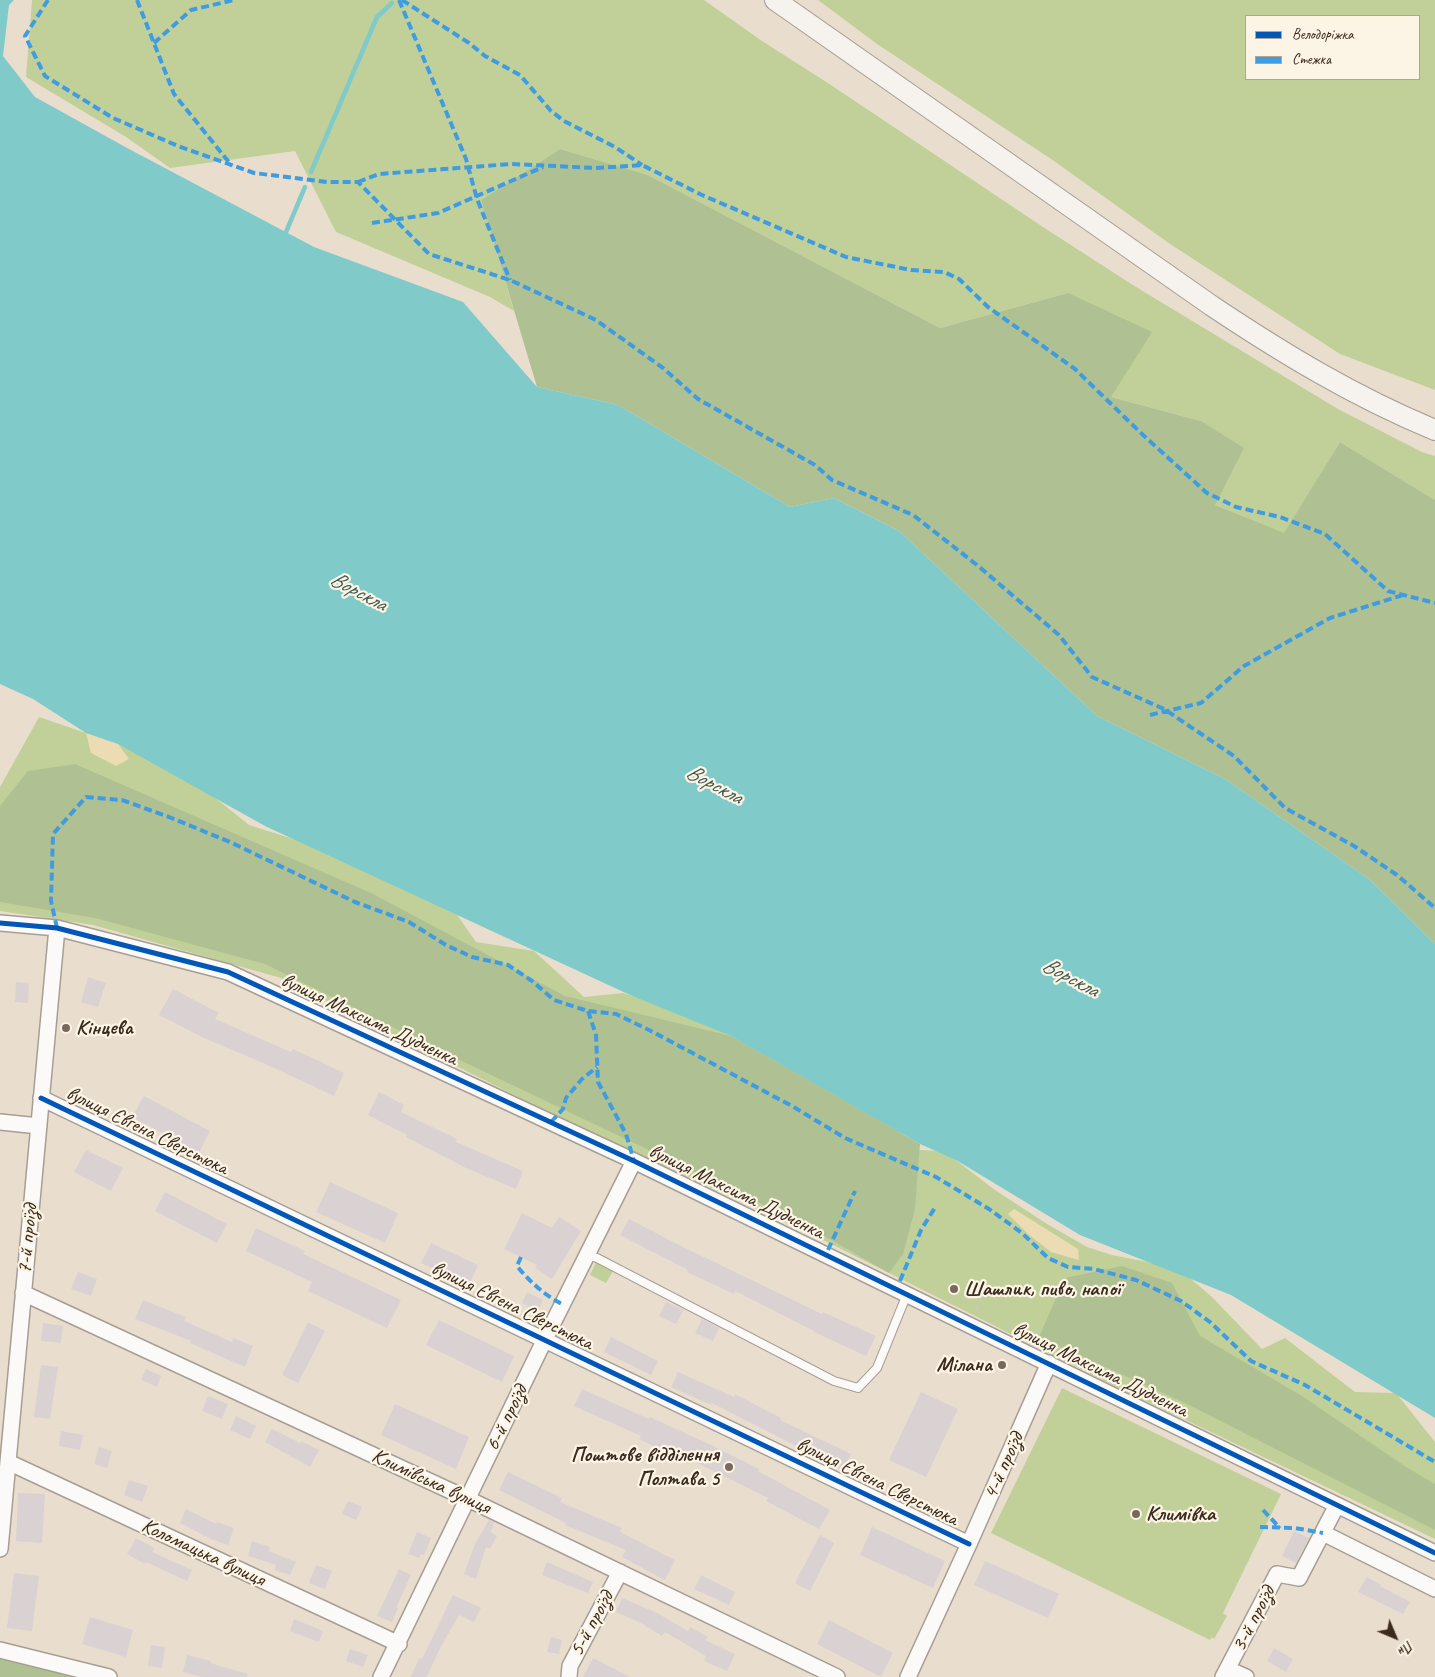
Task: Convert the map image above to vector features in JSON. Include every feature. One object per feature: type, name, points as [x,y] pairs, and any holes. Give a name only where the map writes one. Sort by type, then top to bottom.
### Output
[{"type":"main road","points":[[775,0],[1204,301],[1272,346],[1331,381],[1390,412],[1435,430]]},
{"type":"street","name":"вулиця Максима Дудченка","points":[[0,923],[57,928],[228,972],[634,1161],[1435,1553]]},
{"type":"street","name":"7-й проїзд","points":[[0,1550],[4,1462],[23,1293],[57,928]]},
{"type":"street","name":"вулиця Євгена Сверстюка","points":[[41,1098],[969,1544]]},
{"type":"street","points":[[0,1122],[39,1126]]},
{"type":"street","name":"6-й проїзд","points":[[381,1677],[399,1644],[545,1340],[634,1161]]},
{"type":"street","name":"Климівська вулиця","points":[[23,1293],[468,1499],[837,1677]]},
{"type":"street","name":"4-й проїзд","points":[[908,1677],[1049,1363]]},
{"type":"street","name":"Коломацька вулиця","points":[[4,1462],[399,1644]]},
{"type":"street","name":"3-й проїзд","points":[[1226,1673],[1277,1574],[1299,1578],[1337,1505]]},
{"type":"street","points":[[1322,1533],[1435,1589]]},
{"type":"street","name":"5-й проїзд","points":[[569,1677],[570,1666],[620,1572]]},
{"type":"street","points":[[0,1650],[109,1677]]},
{"type":"street","points":[[1226,1673],[1246,1677]]},
{"type":"lane","points":[[586,1256],[597,1258],[834,1381],[858,1388],[877,1368],[907,1294]]},
{"type":"path","points":[[976,1309],[982,1296]]},
{"type":"path","points":[[1031,1342],[1038,1328]]},
{"type":"green space","points":[[32,0],[704,0],[762,41],[1136,287],[1338,409],[1422,452],[1435,456],[1435,500],[1340,442],[1284,534],[1215,505],[1201,421],[1111,397],[1068,293],[940,328],[648,175],[560,149],[481,200],[514,311],[490,297],[336,232],[295,151],[170,168],[126,137],[26,77]]},
{"type":"green space","points":[[818,0],[1435,0],[1435,390],[1340,354],[1170,244],[1054,161],[877,44]]},
{"type":"green space","points":[[560,149],[648,175],[940,328],[1068,293],[1152,332],[1111,397],[1201,421],[1244,448],[1215,505],[1284,533],[1340,442],[1435,500],[1435,944],[1369,879],[1225,779],[1097,716],[899,531],[834,498],[790,507],[618,405],[537,387],[481,200]]},
{"type":"green space","points":[[39,717],[118,744],[187,775],[249,825],[341,854],[451,906],[476,942],[534,951],[584,997],[623,993],[660,1005],[731,1036],[893,1126],[918,1150],[944,1151],[995,1190],[1047,1224],[1087,1247],[1112,1255],[1178,1268],[1212,1297],[1262,1349],[1285,1338],[1355,1392],[1396,1393],[1435,1442],[1435,1539],[1123,1390],[823,1240],[522,1099],[281,978],[93,925],[0,911],[0,787]]},
{"type":"green space","points":[[75,764],[371,893],[565,996],[731,1036],[920,1144],[915,1209],[903,1254],[889,1273],[798,1221],[447,1054],[265,964],[95,918],[0,902],[0,806],[28,771]]},
{"type":"green space","points":[[596,1262],[613,1271],[606,1283],[590,1275]]},
{"type":"green space","points":[[1122,1266],[1172,1283],[1200,1336],[1302,1396],[1406,1467],[1435,1484],[1435,1530],[1187,1404],[1039,1337],[1065,1278]]},
{"type":"green space","name":"Климівка","points":[[1062,1388],[1281,1494],[1223,1613],[1227,1616],[1214,1639],[1212,1637],[1210,1640],[991,1533]]},
{"type":"green space","points":[[0,1659],[35,1663],[87,1677],[0,1677]]},
{"type":"sand","points":[[86,733],[118,744],[129,759],[116,766],[91,753]]},
{"type":"sand","points":[[1014,1209],[1078,1249],[1079,1260],[1051,1252],[1028,1234],[1008,1214]]},
{"type":"water","name":"Ворскла","points":[[0,0],[14,0],[9,5],[3,56],[35,97],[314,247],[463,302],[537,387],[618,405],[790,507],[834,498],[899,531],[1097,716],[1225,779],[1369,879],[1435,944],[1435,1418],[1231,1295],[1080,1235],[956,1160],[920,1144],[731,1036],[630,995],[265,826],[118,744],[86,733],[33,699],[0,684]]},
{"type":"building","points":[[88,977],[106,983],[98,1007],[81,1002]]},
{"type":"building","points":[[16,982],[29,983],[28,1003],[15,1002]]},
{"type":"building","points":[[173,989],[219,1013],[215,1019],[291,1052],[293,1049],[344,1073],[334,1096],[204,1038],[159,1015]]},
{"type":"building","points":[[379,1092],[404,1105],[401,1112],[457,1139],[456,1142],[523,1171],[516,1189],[466,1168],[368,1115]]},
{"type":"building","points":[[144,1096],[210,1131],[199,1153],[132,1117]]},
{"type":"building","points":[[86,1150],[123,1168],[111,1191],[74,1172]]},
{"type":"building","points":[[330,1182],[398,1213],[385,1243],[316,1212]]},
{"type":"building","points":[[165,1192],[227,1224],[217,1243],[155,1211]]},
{"type":"building","points":[[522,1213],[552,1228],[559,1217],[581,1231],[552,1279],[535,1268],[537,1265],[504,1249]]},
{"type":"building","points":[[629,1219],[822,1314],[823,1312],[876,1336],[866,1356],[814,1332],[735,1291],[734,1294],[687,1272],[688,1270],[620,1235]]},
{"type":"building","points":[[256,1228],[305,1251],[303,1254],[401,1300],[387,1328],[308,1291],[312,1282],[246,1251]]},
{"type":"building","points":[[431,1243],[478,1265],[469,1285],[421,1263]]},
{"type":"building","points":[[78,1272],[97,1279],[91,1296],[71,1289]]},
{"type":"building","points":[[527,1292],[543,1300],[538,1311],[522,1303]]},
{"type":"building","points":[[143,1300],[186,1317],[184,1321],[232,1342],[233,1338],[253,1346],[245,1367],[190,1343],[191,1341],[135,1319]]},
{"type":"building","points":[[666,1302],[684,1310],[676,1324],[659,1316]]},
{"type":"building","points":[[702,1319],[719,1328],[713,1341],[695,1333]]},
{"type":"building","points":[[439,1320],[514,1356],[502,1382],[426,1345]]},
{"type":"building","points":[[308,1322],[325,1331],[298,1383],[282,1375]]},
{"type":"building","points":[[43,1323],[63,1326],[61,1343],[41,1341]]},
{"type":"building","points":[[611,1337],[658,1361],[651,1375],[604,1352]]},
{"type":"building","points":[[41,1365],[58,1367],[50,1419],[34,1417]]},
{"type":"building","points":[[146,1369],[161,1376],[157,1387],[141,1380]]},
{"type":"building","points":[[678,1372],[734,1397],[735,1394],[781,1418],[780,1420],[851,1454],[843,1470],[712,1403],[711,1405],[671,1387]]},
{"type":"building","points":[[582,1389],[709,1444],[759,1469],[758,1471],[830,1510],[819,1529],[766,1501],[768,1498],[691,1460],[689,1464],[639,1439],[641,1436],[574,1406]]},
{"type":"building","points":[[921,1392],[958,1409],[926,1477],[889,1460]]},
{"type":"building","points":[[208,1396],[228,1404],[222,1419],[202,1411]]},
{"type":"building","points":[[395,1404],[469,1437],[456,1469],[381,1435]]},
{"type":"building","points":[[236,1416],[256,1426],[250,1439],[230,1430]]},
{"type":"building","points":[[272,1429],[319,1450],[310,1467],[265,1442]]},
{"type":"building","points":[[61,1431],[83,1435],[80,1450],[59,1446]]},
{"type":"building","points":[[99,1447],[112,1451],[107,1468],[94,1464]]},
{"type":"building","points":[[508,1472],[562,1498],[560,1502],[622,1528],[620,1532],[675,1560],[665,1580],[622,1557],[626,1550],[565,1525],[566,1523],[499,1490]]},
{"type":"building","points":[[129,1480],[148,1486],[142,1502],[124,1495]]},
{"type":"building","points":[[18,1493],[45,1494],[42,1543],[16,1541]]},
{"type":"building","points":[[348,1501],[362,1507],[356,1520],[342,1514]]},
{"type":"building","points":[[186,1509],[216,1524],[217,1522],[234,1528],[228,1545],[211,1539],[180,1523]]},
{"type":"building","points":[[489,1520],[494,1522],[491,1532],[497,1536],[490,1549],[486,1547],[476,1579],[464,1574],[475,1544]]},
{"type":"building","points":[[872,1527],[945,1561],[933,1588],[860,1555]]},
{"type":"building","points":[[1294,1531],[1309,1538],[1296,1563],[1282,1556]]},
{"type":"building","points":[[417,1532],[431,1538],[424,1555],[421,1554],[419,1558],[408,1554]]},
{"type":"building","points":[[820,1535],[834,1543],[810,1591],[795,1583]]},
{"type":"building","points":[[136,1538],[154,1548],[152,1552],[192,1570],[187,1581],[146,1562],[145,1564],[127,1554]]},
{"type":"building","points":[[252,1541],[270,1547],[269,1551],[296,1562],[290,1575],[274,1570],[276,1565],[248,1556]]},
{"type":"building","points":[[985,1561],[1059,1594],[1048,1618],[974,1585]]},
{"type":"building","points":[[547,1562],[593,1582],[588,1593],[542,1575]]},
{"type":"building","points":[[316,1565],[332,1571],[325,1589],[309,1583]]},
{"type":"building","points":[[399,1569],[411,1575],[396,1608],[398,1608],[392,1622],[377,1616]]},
{"type":"building","points":[[14,1573],[39,1576],[32,1631],[7,1628]]},
{"type":"building","points":[[701,1575],[735,1592],[729,1605],[694,1589]]},
{"type":"building","points":[[1367,1577],[1410,1602],[1403,1614],[1358,1592]]},
{"type":"building","points":[[453,1595],[481,1608],[474,1622],[459,1615],[439,1650],[427,1677],[411,1677],[419,1658],[422,1659]]},
{"type":"building","points":[[622,1598],[657,1613],[688,1631],[690,1627],[708,1637],[705,1640],[735,1654],[727,1671],[704,1661],[706,1656],[665,1632],[662,1636],[641,1623],[616,1612]]},
{"type":"building","points":[[90,1617],[133,1630],[126,1657],[82,1644]]},
{"type":"building","points":[[294,1619],[323,1631],[319,1642],[290,1631]]},
{"type":"building","points":[[829,1620],[893,1653],[881,1677],[817,1644]]},
{"type":"building","points":[[551,1637],[562,1640],[559,1654],[547,1652]]},
{"type":"building","points":[[151,1645],[165,1647],[162,1668],[148,1666]]},
{"type":"building","points":[[1274,1648],[1293,1659],[1286,1672],[1267,1661]]},
{"type":"building","points":[[350,1649],[368,1655],[363,1667],[346,1661]]},
{"type":"building","points":[[187,1655],[248,1674],[247,1677],[202,1677],[183,1672]]},
{"type":"building","points":[[593,1658],[630,1677],[583,1677]]},
{"type":"waterway","points":[[311,172],[377,17],[392,3]]},
{"type":"waterway","points":[[286,232],[305,187]]},
{"type":"marked path","points":[[48,0],[25,36],[45,76],[113,118],[178,146],[254,173],[327,182],[358,182],[429,254],[510,280],[596,320],[663,368],[698,399],[815,465],[832,480],[913,515],[977,565],[1059,635],[1092,677],[1164,709],[1234,756],[1285,808],[1354,846],[1397,875],[1435,908]]},
{"type":"marked path","points":[[137,0],[174,94],[232,166]]},
{"type":"marked path","points":[[154,43],[191,10],[234,0]]},
{"type":"marked path","points":[[399,0],[466,159],[477,199],[510,280]]},
{"type":"marked path","points":[[402,0],[469,43],[485,56],[520,75],[551,111],[564,121],[615,147],[642,165]]},
{"type":"marked path","points":[[358,182],[379,174],[511,164],[596,168],[642,165],[702,195],[846,257],[911,270],[944,272],[959,279],[988,307],[1075,369],[1143,435],[1207,493],[1236,507],[1280,517],[1325,534],[1388,591],[1435,603]]},
{"type":"marked path","points":[[372,223],[438,213],[543,167]]},
{"type":"marked path","points":[[1150,715],[1201,703],[1244,666],[1330,618],[1403,595]]},
{"type":"marked path","points":[[57,928],[51,901],[53,834],[86,797],[122,800],[169,817],[230,842],[355,902],[409,922],[446,945],[472,957],[508,965],[532,981],[554,1000],[588,1011],[616,1014],[653,1032],[792,1106],[845,1138],[936,1177],[989,1209],[1022,1233],[1048,1258],[1068,1267],[1094,1269],[1136,1280],[1181,1301],[1210,1322],[1251,1361],[1305,1385],[1435,1462]]},
{"type":"marked path","points":[[588,1011],[596,1035],[598,1082],[626,1134],[634,1161]]},
{"type":"marked path","points":[[551,1122],[563,1109],[566,1098],[582,1079],[597,1067]]},
{"type":"marked path","points":[[828,1250],[855,1191]]},
{"type":"marked path","points":[[900,1281],[921,1230],[936,1206]]},
{"type":"marked path","points":[[521,1257],[517,1266],[522,1272],[543,1292],[562,1304]]},
{"type":"marked path","points":[[1263,1510],[1280,1528]]},
{"type":"marked path","points":[[1260,1527],[1295,1528],[1323,1533]]},
{"type":"cycle path","points":[[0,923],[57,928],[228,972],[634,1161],[1435,1553]]},
{"type":"cycle path","points":[[41,1098],[969,1544]]},
{"type":"place","name":"Кінцева","points":[[66,1028]]},
{"type":"place","name":"Шашлик, пиво, напої","points":[[954,1289]]},
{"type":"place","name":"Мілана","points":[[1002,1365]]},
{"type":"place","name":"Поштове відділення Полтава 5","points":[[729,1467]]},
{"type":"place","name":"Климівка","points":[[1136,1514]]}]
